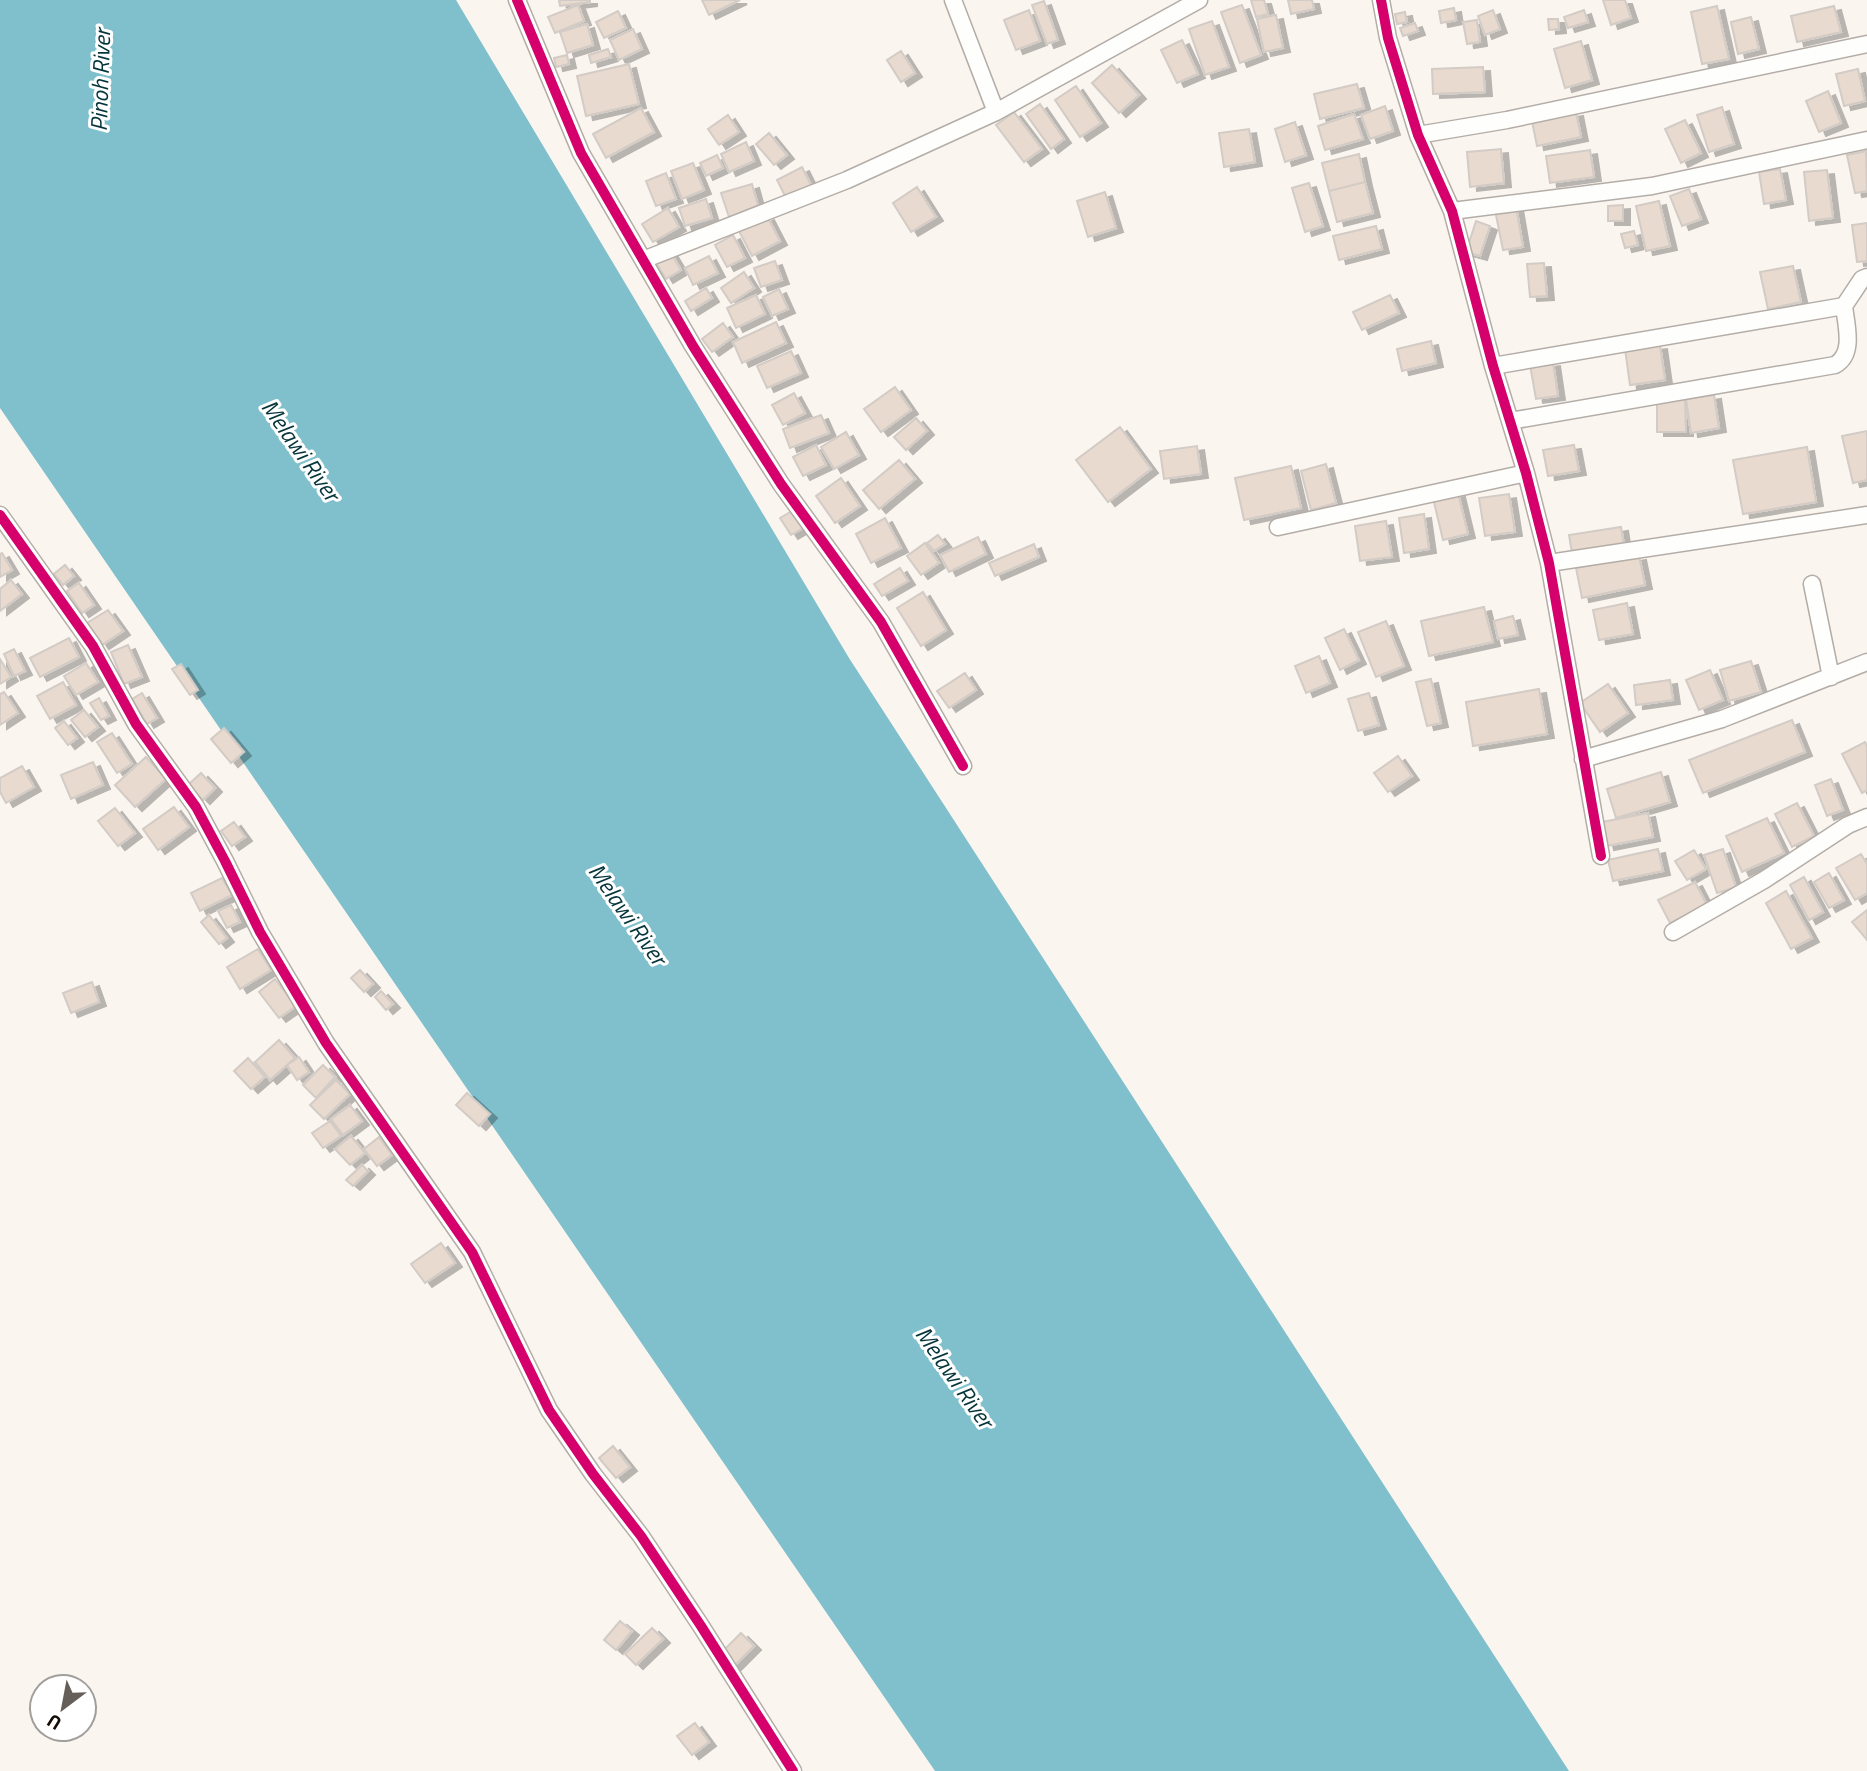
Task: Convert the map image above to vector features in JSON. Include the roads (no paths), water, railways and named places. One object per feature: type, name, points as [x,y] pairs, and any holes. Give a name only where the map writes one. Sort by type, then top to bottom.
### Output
[{"type":"street","points":[[517,0],[582,153],[693,346],[781,484],[881,622],[963,766]]},
{"type":"street","points":[[953,0],[996,111]]},
{"type":"street","points":[[643,260],[847,180],[996,111],[1199,0]]},
{"type":"street","points":[[1381,0],[1388,38],[1418,135],[1452,211],[1549,562],[1601,856]]},
{"type":"street","points":[[1418,135],[1507,120],[1867,44]]},
{"type":"street","points":[[1452,211],[1652,186],[1867,140]]},
{"type":"street","points":[[1510,421],[1835,365],[1841,362],[1848,348],[1844,306],[1861,279],[1867,277]]},
{"type":"street","points":[[1493,366],[1844,306]]},
{"type":"street","points":[[1278,527],[1526,473]]},
{"type":"street","points":[[0,514],[93,646],[136,724],[196,807],[260,932],[326,1043],[472,1252],[549,1410],[593,1474],[641,1536],[793,1771]]},
{"type":"street","points":[[1549,562],[1867,515]]},
{"type":"street","points":[[1812,584],[1831,677]]},
{"type":"street","points":[[1583,759],[1722,719],[1867,662]]},
{"type":"street","points":[[1673,932],[1764,880],[1848,825],[1867,817]]},
{"type":"water","points":[[0,0],[456,0],[849,658],[1569,1771],[935,1771],[0,408]]},
{"type":"water label","name":"Pinoh River","points":[[100,80]]},
{"type":"water label","name":"Melawi River","points":[[301,450]]},
{"type":"water label","name":"Melawi River","points":[[628,914]]},
{"type":"water label","name":"Melawi River","points":[[955,1377]]}]
